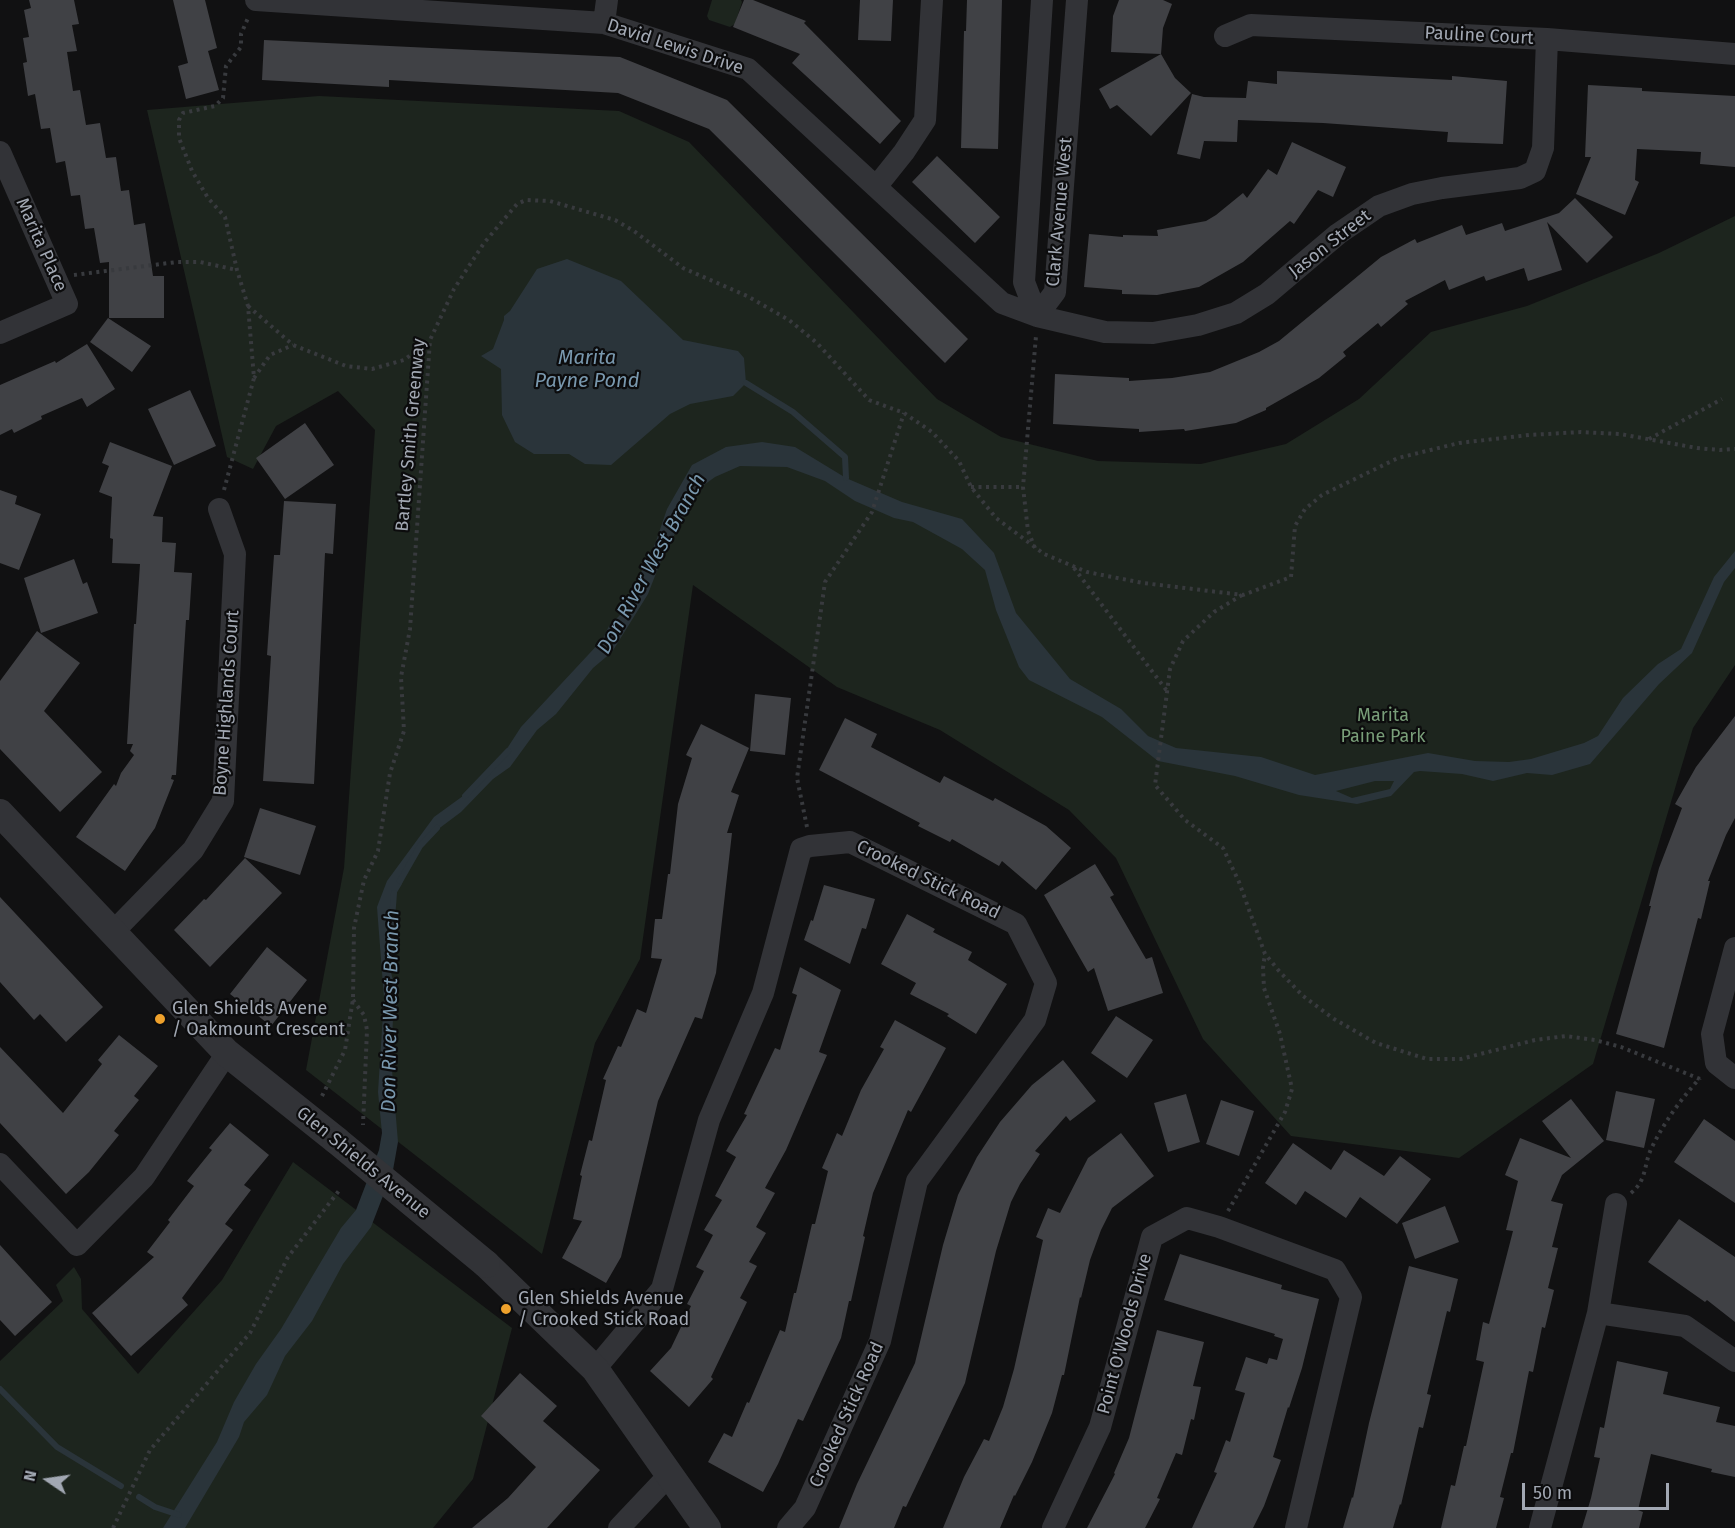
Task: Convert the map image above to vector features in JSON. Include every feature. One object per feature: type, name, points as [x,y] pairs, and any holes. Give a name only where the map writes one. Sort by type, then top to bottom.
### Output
[{"type":"street","name":"David Lewis Drive","points":[[256,0],[424,5],[604,23],[748,69],[1002,303],[1037,316]]},
{"type":"street","points":[[604,23],[607,0]]},
{"type":"street","points":[[876,187],[904,152],[925,120],[932,0]]},
{"type":"street","name":"Clark Avenue West","points":[[1037,316],[1024,282],[1042,0]]},
{"type":"street","name":"Clark Avenue West","points":[[1037,316],[1055,292],[1077,0]]},
{"type":"street","name":"Pauline Court","points":[[1225,36],[1251,25],[1547,39],[1735,54]]},
{"type":"street","name":"Jason Street","points":[[1037,316],[1105,333],[1153,333],[1198,325],[1236,314],[1267,294],[1338,234],[1379,206],[1422,192],[1520,178],[1535,171],[1543,148],[1547,39]]},
{"type":"street","name":"Marita Place","points":[[0,152],[67,304],[0,333]]},
{"type":"street","name":"Boyne Highlands Court","points":[[113,932],[193,850],[223,801],[235,554],[219,509]]},
{"type":"street","name":"Glen Shields Avenue","points":[[0,813],[227,1053],[486,1264],[595,1369],[707,1528]]},
{"type":"street","name":"Crooked Stick Road","points":[[788,1528],[805,1508],[880,1341],[917,1180],[1035,1020],[1046,983],[1016,924],[850,842],[810,846]]},
{"type":"street","points":[[595,1369],[662,1288],[709,1120],[763,993],[801,849],[810,846]]},
{"type":"street","points":[[1735,948],[1712,1034],[1708,1071],[1735,1078]]},
{"type":"street","points":[[0,1164],[76,1245],[144,1177],[227,1053]]},
{"type":"street","points":[[1540,1528],[1598,1313],[1616,1204]]},
{"type":"street","name":"Point O'Woods Drive","points":[[1053,1528],[1100,1427],[1152,1237],[1187,1218],[1219,1227],[1335,1270],[1351,1297],[1296,1528]]},
{"type":"street","points":[[1598,1313],[1684,1326],[1735,1361]]},
{"type":"street","points":[[619,1528],[670,1474]]},
{"type":"path","points":[[219,509],[254,378],[248,306],[225,217],[208,198],[192,171],[179,138],[179,120],[183,113],[215,106],[223,98],[226,66],[241,47],[242,34],[256,0]]},
{"type":"path","name":"Bartley Smith Greenway","points":[[322,1096],[345,1050],[353,999],[354,928],[364,880],[378,851],[390,773],[404,731],[401,677],[410,629],[430,340],[454,289],[484,243],[517,204],[526,200],[550,201],[615,220],[634,231],[683,268],[747,296],[789,320],[818,343],[869,400],[904,413],[932,432],[959,461],[971,487],[996,518],[1036,549],[1087,572],[1143,583],[1243,595],[1291,577],[1295,526],[1305,509],[1322,495],[1398,458],[1459,443],[1581,432],[1620,434],[1697,448],[1720,450],[1735,448]]},
{"type":"path","points":[[57,278],[177,262],[200,262],[237,270]]},
{"type":"path","points":[[248,306],[293,345],[346,366],[372,369],[404,360],[430,340]]},
{"type":"path","points":[[254,378],[270,355],[293,345]]},
{"type":"path","points":[[1035,347],[1023,487],[1028,531],[1036,549]]},
{"type":"path","points":[[1648,439],[1722,399]]},
{"type":"path","points":[[810,846],[797,778],[825,582],[872,512],[904,413]]},
{"type":"path","points":[[971,487],[1023,487]]},
{"type":"path","points":[[1074,567],[1167,692]]},
{"type":"path","points":[[1243,595],[1214,612],[1184,641],[1170,669],[1155,785],[1185,820],[1223,848],[1239,882],[1265,954],[1303,996],[1334,1019],[1376,1043],[1427,1059],[1461,1059],[1535,1040],[1566,1036],[1595,1040],[1708,1071],[1676,1105],[1651,1149],[1641,1185],[1616,1204]]},
{"type":"path","points":[[1219,1227],[1285,1112],[1292,1089],[1280,1034],[1264,988],[1265,954]]},
{"type":"path","name":"Bartley Smith Greenway","points":[[353,999],[364,1015],[367,1030],[363,1125]]},
{"type":"path","points":[[112,1528],[150,1450],[250,1333],[288,1257],[341,1188]]},
{"type":"green space","points":[[712,0],[741,0],[735,24],[730,27],[709,20],[707,16]]},
{"type":"green space","name":"Marita Paine Park","points":[[319,96],[619,111],[689,142],[937,399],[1001,437],[1098,461],[1201,464],[1286,444],[1359,399],[1431,332],[1527,306],[1659,253],[1735,216],[1735,665],[1693,728],[1593,1064],[1459,1158],[1291,1136],[1203,1039],[1116,858],[1069,810],[940,730],[837,687],[693,585],[640,959],[595,1043],[542,1254],[306,1070],[344,868],[375,430],[338,391],[276,426],[253,469],[227,457],[147,110]]},
{"type":"green space","points":[[293,1162],[512,1328],[473,1479],[433,1528],[0,1528],[0,1361],[63,1301],[56,1285],[74,1267],[81,1279],[82,1309],[138,1374],[222,1280]]},
{"type":"water","name":"Marita Payne Pond","points":[[567,259],[621,281],[683,340],[738,351],[744,358],[746,383],[733,396],[690,404],[670,414],[611,465],[585,464],[569,454],[534,454],[515,442],[502,415],[501,369],[481,356],[493,349],[504,316],[510,311],[537,269]]},
{"type":"water","points":[[762,442],[795,447],[846,478],[902,502],[962,519],[994,553],[1016,613],[1070,679],[1121,709],[1148,736],[1176,748],[1261,757],[1315,775],[1428,753],[1475,761],[1509,762],[1531,759],[1584,743],[1598,736],[1623,698],[1658,664],[1681,649],[1714,577],[1735,551],[1735,568],[1724,582],[1692,653],[1659,684],[1590,764],[1552,775],[1527,773],[1493,781],[1462,774],[1414,772],[1391,796],[1357,804],[1299,795],[1235,776],[1158,761],[1102,717],[1029,680],[1019,667],[996,610],[985,570],[962,549],[913,522],[894,518],[855,501],[825,481],[787,467],[740,466],[715,477],[697,490],[660,563],[648,594],[612,652],[593,668],[556,714],[537,730],[510,767],[493,779],[461,812],[429,836],[405,871],[402,884],[393,899],[387,928],[390,968],[398,1002],[393,1019],[391,1058],[398,1142],[393,1170],[371,1227],[343,1264],[312,1321],[285,1356],[267,1395],[244,1422],[239,1437],[185,1528],[163,1528],[217,1442],[234,1402],[256,1364],[281,1329],[341,1228],[356,1210],[379,1150],[382,1133],[378,1092],[384,998],[377,907],[387,881],[434,817],[474,788],[497,764],[521,727],[602,640],[609,626],[620,615],[655,544],[667,509],[692,465],[726,447]],"holes":[[[1375,781],[1394,781],[1390,789],[1352,798],[1336,791]]]},
{"type":"building","points":[[29,0],[74,0],[79,24],[72,25],[77,51],[67,52],[73,91],[80,90],[86,125],[100,123],[106,158],[116,157],[121,191],[129,190],[134,225],[145,223],[153,276],[164,276],[164,318],[109,318],[109,262],[100,263],[94,228],[85,229],[80,195],[71,196],[65,161],[56,163],[50,128],[41,129],[35,94],[28,96],[23,63],[27,62],[23,38],[29,37],[24,10],[31,8]]},
{"type":"building","points":[[173,0],[205,0],[217,48],[208,51],[219,90],[186,99],[178,66],[188,63]]},
{"type":"building","points":[[744,0],[753,0],[806,21],[804,23],[901,121],[880,144],[792,63],[800,54],[733,27]]},
{"type":"building","points":[[860,0],[893,0],[891,41],[858,40]]},
{"type":"building","points":[[967,0],[1002,0],[998,149],[961,148]]},
{"type":"building","points":[[1119,0],[1163,0],[1172,4],[1163,28],[1161,54],[1111,52],[1113,16]]},
{"type":"building","points":[[264,40],[620,57],[727,100],[968,339],[945,363],[709,129],[618,93],[389,80],[389,87],[262,80]]},
{"type":"building","points":[[1161,54],[1175,78],[1191,93],[1151,136],[1117,105],[1110,109],[1099,89]]},
{"type":"building","points":[[1277,71],[1452,80],[1452,76],[1507,81],[1503,144],[1447,142],[1448,132],[1323,123],[1238,120],[1237,142],[1204,141],[1200,159],[1177,154],[1192,94],[1204,97],[1246,98],[1248,81],[1277,84]]},
{"type":"building","points":[[1588,85],[1642,88],[1642,91],[1735,96],[1735,167],[1700,164],[1701,152],[1637,149],[1635,180],[1639,182],[1625,215],[1576,194],[1591,157],[1585,157]]},
{"type":"building","points":[[1292,142],[1346,167],[1333,197],[1318,190],[1294,224],[1290,221],[1243,262],[1199,287],[1157,295],[1122,294],[1122,290],[1084,287],[1089,234],[1123,237],[1123,235],[1158,236],[1157,230],[1206,221],[1243,193],[1247,198],[1268,169],[1277,175]]},
{"type":"building","points":[[937,156],[1000,217],[975,243],[912,182]]},
{"type":"building","points":[[1575,198],[1613,237],[1587,263],[1547,222],[1562,270],[1528,281],[1524,268],[1486,281],[1484,276],[1449,290],[1445,280],[1405,301],[1408,304],[1381,327],[1378,323],[1343,352],[1346,356],[1319,378],[1266,410],[1236,423],[1185,431],[1184,429],[1139,432],[1139,429],[1053,424],[1055,374],[1129,378],[1129,381],[1210,372],[1259,352],[1279,341],[1381,257],[1415,239],[1417,243],[1462,225],[1466,235],[1502,223],[1505,231],[1559,213]]},
{"type":"building","points":[[108,318],[151,346],[132,372],[90,342]]},
{"type":"building","points":[[87,344],[115,389],[87,407],[82,398],[41,416],[42,419],[14,433],[12,429],[0,435],[0,385],[55,361],[56,363]]},
{"type":"building","points":[[190,390],[216,446],[174,465],[148,409]]},
{"type":"building","points":[[305,423],[334,465],[285,499],[256,458]]},
{"type":"building","points":[[110,442],[172,466],[153,516],[163,517],[162,542],[176,543],[174,572],[192,573],[189,620],[186,620],[176,775],[172,775],[171,779],[174,780],[155,828],[125,871],[76,837],[114,784],[116,786],[121,773],[134,755],[130,751],[133,744],[127,744],[140,564],[112,563],[113,539],[110,538],[112,497],[99,492],[109,466],[102,463]]},
{"type":"building","points":[[0,490],[17,496],[15,504],[41,514],[19,570],[0,563]]},
{"type":"building","points":[[284,501],[336,504],[333,554],[325,553],[314,784],[263,781],[271,656],[267,655],[274,555],[280,555]]},
{"type":"building","points":[[74,559],[83,584],[87,582],[98,613],[41,633],[24,578]]},
{"type":"building","points":[[37,631],[80,663],[44,711],[102,772],[60,812],[0,749],[0,681]]},
{"type":"building","points":[[755,694],[791,698],[785,755],[750,751]]},
{"type":"building","points":[[1735,716],[1735,818],[1708,881],[1710,881],[1701,919],[1698,918],[1664,1048],[1616,1034],[1659,868],[1682,808],[1675,804],[1696,767]]},
{"type":"building","points":[[845,718],[877,734],[871,747],[940,783],[944,776],[993,801],[995,798],[1046,826],[1071,848],[1036,890],[1002,861],[999,866],[952,839],[950,842],[918,826],[920,823],[819,770]]},
{"type":"building","points":[[701,724],[749,748],[731,792],[739,795],[727,833],[732,833],[716,973],[702,1019],[695,1017],[658,1101],[621,1257],[606,1283],[562,1258],[582,1221],[573,1219],[582,1176],[580,1175],[589,1140],[592,1141],[606,1080],[603,1079],[618,1046],[621,1047],[637,1009],[646,1013],[662,959],[651,958],[655,919],[662,919],[678,804],[692,758],[686,755]]},
{"type":"building","points":[[260,808],[316,826],[300,875],[244,857]]},
{"type":"building","points":[[245,858],[282,893],[210,967],[174,930]]},
{"type":"building","points":[[1095,864],[1114,895],[1110,897],[1146,959],[1152,957],[1163,993],[1108,1011],[1094,968],[1088,972],[1044,895]]},
{"type":"building","points":[[824,885],[875,899],[866,929],[862,928],[850,964],[804,940],[811,920],[813,921]]},
{"type":"building","points":[[0,897],[103,1007],[66,1042],[40,1014],[34,1020],[0,982]]},
{"type":"building","points":[[907,914],[935,929],[933,932],[972,952],[968,960],[1007,984],[976,1034],[947,1016],[949,1014],[910,994],[916,983],[881,964]]},
{"type":"building","points":[[267,947],[307,980],[271,1026],[230,994]]},
{"type":"building","points":[[800,967],[841,990],[819,1052],[827,1055],[786,1150],[765,1188],[775,1193],[756,1227],[766,1233],[749,1262],[757,1266],[740,1298],[747,1302],[711,1377],[713,1379],[689,1407],[650,1371],[671,1348],[691,1306],[687,1304],[704,1271],[696,1267],[713,1235],[704,1230],[722,1200],[715,1196],[736,1157],[726,1151],[747,1115],[744,1114],[775,1048],[780,1050],[797,995],[792,993]]},
{"type":"building","points":[[1116,1016],[1153,1040],[1127,1078],[1091,1053]]},
{"type":"building","points":[[895,1020],[946,1048],[911,1112],[908,1110],[873,1193],[841,1338],[803,1421],[798,1419],[763,1492],[708,1462],[724,1433],[732,1437],[780,1330],[785,1332],[828,1171],[822,1168],[837,1133],[842,1136],[861,1090],[884,1049],[880,1047]]},
{"type":"building","points":[[119,1035],[158,1066],[134,1096],[139,1100],[114,1131],[119,1135],[89,1172],[66,1194],[0,1123],[0,1047],[63,1113],[102,1064],[98,1060]]},
{"type":"building","points":[[1063,1060],[1096,1101],[1070,1121],[1066,1116],[1035,1151],[1040,1154],[1011,1202],[996,1251],[965,1383],[906,1507],[903,1506],[894,1528],[839,1528],[857,1484],[915,1363],[943,1245],[958,1195],[977,1157],[1000,1122],[1032,1085]]},
{"type":"building","points":[[1616,1091],[1655,1099],[1644,1148],[1606,1140]]},
{"type":"building","points":[[1186,1094],[1200,1142],[1168,1152],[1154,1103]]},
{"type":"building","points":[[1571,1099],[1604,1141],[1562,1175],[1551,1201],[1563,1204],[1552,1247],[1558,1248],[1548,1288],[1554,1290],[1545,1328],[1542,1327],[1533,1372],[1529,1371],[1513,1453],[1511,1453],[1500,1497],[1504,1498],[1496,1528],[1441,1528],[1451,1485],[1455,1486],[1464,1446],[1466,1446],[1484,1362],[1476,1360],[1483,1322],[1489,1324],[1513,1231],[1506,1230],[1518,1181],[1505,1175],[1520,1138],[1571,1158],[1542,1121]]},
{"type":"building","points":[[1221,1100],[1254,1111],[1239,1156],[1206,1144]]},
{"type":"building","points":[[1704,1119],[1735,1141],[1735,1203],[1674,1162]]},
{"type":"building","points":[[230,1123],[269,1155],[244,1185],[251,1190],[225,1224],[233,1230],[182,1298],[188,1305],[131,1356],[92,1313],[154,1257],[147,1252],[194,1186],[187,1181],[212,1150],[209,1148]]},
{"type":"building","points":[[1121,1133],[1154,1176],[1112,1208],[1101,1230],[1080,1297],[1064,1375],[1062,1375],[1052,1413],[1032,1462],[1000,1528],[943,1528],[964,1477],[984,1439],[989,1441],[1003,1407],[1014,1369],[1043,1240],[1036,1237],[1048,1208],[1060,1213],[1088,1158]]},
{"type":"building","points":[[1293,1143],[1331,1170],[1344,1150],[1384,1176],[1400,1156],[1431,1179],[1397,1224],[1360,1197],[1346,1218],[1305,1191],[1296,1205],[1265,1183]]},
{"type":"building","points":[[1445,1206],[1459,1242],[1415,1259],[1402,1223]]},
{"type":"building","points":[[1679,1219],[1735,1257],[1735,1322],[1707,1300],[1705,1302],[1648,1262]]},
{"type":"building","points":[[0,1245],[52,1302],[15,1336],[0,1320]]},
{"type":"building","points":[[1180,1254],[1282,1285],[1281,1289],[1319,1299],[1302,1368],[1273,1457],[1281,1460],[1253,1528],[1192,1528],[1217,1473],[1214,1472],[1226,1440],[1230,1442],[1245,1393],[1235,1390],[1246,1357],[1267,1364],[1269,1358],[1277,1360],[1283,1339],[1274,1336],[1275,1334],[1164,1300]]},
{"type":"building","points":[[1409,1266],[1458,1279],[1450,1312],[1447,1311],[1427,1394],[1431,1395],[1423,1428],[1419,1427],[1401,1505],[1393,1528],[1343,1528],[1353,1498],[1369,1423]]},
{"type":"building","points":[[1157,1330],[1204,1342],[1193,1386],[1201,1387],[1194,1420],[1191,1419],[1182,1455],[1176,1453],[1157,1498],[1160,1499],[1145,1528],[1087,1528],[1115,1474],[1129,1438]]},
{"type":"building","points":[[1617,1361],[1668,1372],[1663,1394],[1720,1407],[1716,1422],[1735,1426],[1735,1477],[1651,1454],[1638,1510],[1643,1512],[1639,1528],[1582,1528],[1600,1458],[1594,1457],[1600,1427],[1604,1428]]},
{"type":"building","points":[[520,1373],[557,1406],[543,1421],[600,1470],[547,1528],[472,1528],[508,1498],[536,1467],[481,1416]]},
{"type":"waterway","points":[[746,383],[793,412],[845,457],[846,478]]},
{"type":"waterway","name":"Don River West Branch","points":[[465,796],[508,751]]},
{"type":"waterway","name":"Don River West Branch","points":[[400,881],[420,846],[437,828]]},
{"type":"waterway","name":"Don River West Branch","points":[[389,957],[394,893]]},
{"type":"waterway","points":[[0,1389],[57,1447],[121,1486]]},
{"type":"waterway","points":[[139,1497],[155,1507],[179,1515]]},
{"type":"place","name":"Glen Shields Avene / Oakmount Crescent","points":[[160,1019]]},
{"type":"place","name":"Glen Shields Avenue / Crooked Stick Road","points":[[506,1309]]}]
